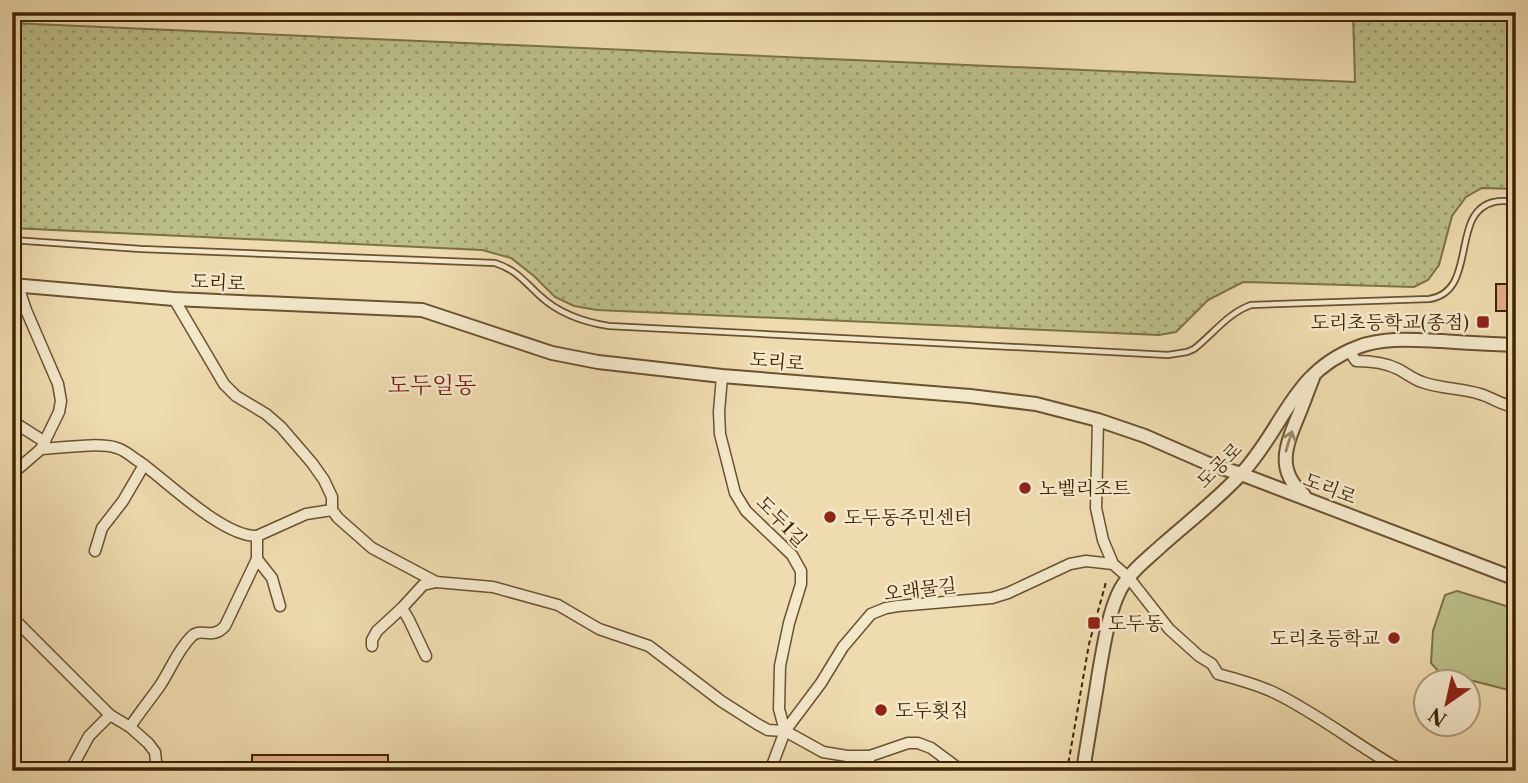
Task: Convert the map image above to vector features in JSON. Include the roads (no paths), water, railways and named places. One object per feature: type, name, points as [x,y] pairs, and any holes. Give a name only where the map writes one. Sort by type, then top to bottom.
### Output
[{"type":"street","name":"도리로","points":[[15,285],[174,299],[422,310],[552,353],[598,362],[1036,404],[1146,436],[1209,464],[1516,579]]},
{"type":"street","points":[[12,474],[43,446],[59,412],[61,401],[58,384],[15,285]]},
{"type":"street","points":[[174,299],[224,384],[236,396],[266,414],[281,427],[312,463],[324,480],[332,497],[332,510],[338,518],[372,548],[436,582]]},
{"type":"street","name":"도공로","points":[[1083,771],[1105,638],[1121,589],[1144,562],[1241,474],[1258,454],[1302,386],[1315,373],[1349,351],[1372,343],[1397,340],[1516,345]]},
{"type":"street","points":[[1349,351],[1356,361],[1370,361],[1395,367],[1420,382],[1481,394],[1502,405],[1516,407]]},
{"type":"street","points":[[1309,500],[1293,486],[1285,456],[1289,438],[1315,373]]},
{"type":"street","name":"도두1길","points":[[722,376],[720,434],[736,493],[746,511],[792,555],[801,571],[801,584],[789,622],[780,666],[779,709],[785,731]]},
{"type":"street","points":[[1098,420],[1096,508],[1103,540],[1112,564],[1129,578],[1169,629],[1212,664],[1218,674],[1249,682],[1295,703],[1392,765],[1406,771]]},
{"type":"street","points":[[12,421],[43,446],[99,445],[118,448],[204,512],[229,528],[250,536],[257,536],[306,514],[332,510]]},
{"type":"street","points":[[94,551],[102,528],[144,465]]},
{"type":"street","points":[[130,727],[193,634],[212,634],[225,626],[257,559],[257,536]]},
{"type":"street","points":[[257,559],[272,578],[280,606]]},
{"type":"street","name":"오래물길","points":[[785,731],[843,648],[871,614],[898,606],[992,598],[1070,564],[1086,561],[1112,564]]},
{"type":"street","points":[[372,646],[377,631],[423,585],[436,582],[493,587],[558,605],[599,629],[649,646],[720,701],[757,724],[768,730],[785,731],[831,755],[870,756],[913,742],[931,748],[958,770]]},
{"type":"street","points":[[402,608],[426,656]]},
{"type":"street","points":[[12,617],[110,715],[130,727],[148,743],[155,752],[157,771]]},
{"type":"street","points":[[70,771],[89,736],[110,715]]},
{"type":"street","points":[[770,771],[785,731]]},
{"type":"street","points":[[866,771],[870,756]]},
{"type":"lane","points":[[12,240],[141,249],[495,263],[519,275],[540,296],[568,314],[589,323],[609,326],[1168,355],[1194,349],[1232,315],[1251,304],[1429,299],[1444,295],[1456,278],[1468,231],[1476,215],[1494,202],[1516,202]]},
{"type":"place","name":"도리초등학교(종점)","points":[[1483,322]]},
{"type":"place","name":"노벨리조트","points":[[1025,488]]},
{"type":"place","name":"도두동주민센터","points":[[830,517]]},
{"type":"place","name":"도두동","points":[[1094,623]]},
{"type":"place","name":"도리초등학교","points":[[1394,638]]},
{"type":"place","name":"도두횟집","points":[[881,710]]},
{"type":"district","name":"도두일동","points":[[432,385]]}]
